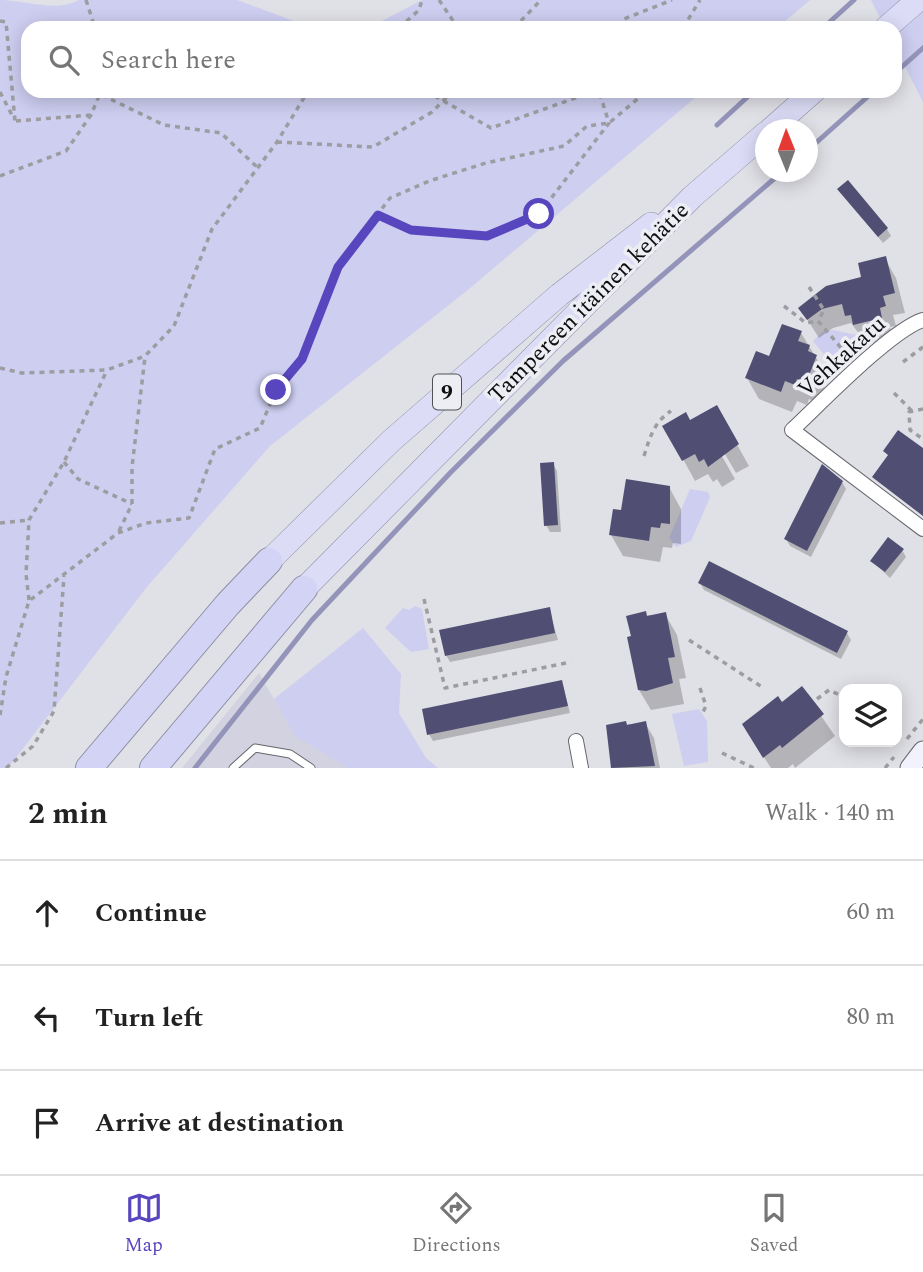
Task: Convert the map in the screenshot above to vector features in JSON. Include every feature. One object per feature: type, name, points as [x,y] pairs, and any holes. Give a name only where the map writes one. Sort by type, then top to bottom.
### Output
[{"type":"highway","points":[[894,21],[918,0]]},
{"type":"highway","points":[[782,119],[806,98]]},
{"type":"highway","name":"9","points":[[692,197],[755,142]]},
{"type":"highway","name":"Tampereen itäinen kehätie","points":[[89,768],[219,614],[392,440],[559,295],[635,235],[692,197]]},
{"type":"highway","name":"Tampereen itäinen kehätie","points":[[153,768],[304,589],[692,197]]},
{"type":"main road","points":[[910,768],[923,751]]},
{"type":"street","name":"Vehkakatu","points":[[923,320],[912,323],[792,430],[923,529]]},
{"type":"street","points":[[576,741],[581,768]]},
{"type":"lane","points":[[233,768],[255,748],[290,754],[311,768]]},
{"type":"path","points":[[86,0],[93,21]]},
{"type":"path","points":[[407,21],[419,10],[422,0]]},
{"type":"path","points":[[439,0],[453,21]]},
{"type":"path","points":[[521,21],[541,0]]},
{"type":"path","points":[[623,21],[672,0]]},
{"type":"path","points":[[688,21],[700,0]]},
{"type":"path","points":[[0,21],[6,22],[15,121]]},
{"type":"path","points":[[0,92],[15,121]]},
{"type":"path","points":[[0,176],[66,151],[91,115],[99,98]]},
{"type":"path","points":[[111,98],[164,125],[221,133],[258,168]]},
{"type":"path","points":[[0,369],[22,373],[107,370],[145,356],[174,326],[212,229],[277,142],[304,98]]},
{"type":"path","points":[[440,98],[491,128],[577,98]]},
{"type":"path","points":[[600,98],[609,123]]},
{"type":"path","points":[[378,215],[411,230],[487,236],[539,214],[609,123],[639,98]]},
{"type":"path","points":[[277,142],[373,147],[432,112],[444,100]]},
{"type":"path","points":[[15,121],[91,115]]},
{"type":"path","points":[[29,601],[118,533],[146,523],[189,518],[215,449],[260,428],[276,390],[302,359],[338,267],[390,198],[429,181],[486,163],[564,146],[587,127],[609,123]]},
{"type":"path","points":[[809,287],[824,310],[818,321]]},
{"type":"path","points":[[784,306],[806,323],[818,321]]},
{"type":"path","points":[[818,321],[859,369]]},
{"type":"path","points":[[903,362],[923,347]]},
{"type":"path","points":[[118,533],[132,504],[132,467],[145,356]]},
{"type":"path","points":[[0,715],[6,677],[29,601],[26,574],[29,520],[64,462],[107,370]]},
{"type":"path","points":[[894,393],[912,411]]},
{"type":"path","points":[[923,409],[909,412],[910,430],[923,439]]},
{"type":"path","points":[[644,456],[653,429],[660,418],[671,411]]},
{"type":"path","points":[[64,462],[78,480],[132,504]]},
{"type":"path","points":[[0,523],[29,520]]},
{"type":"path","points":[[6,768],[33,746],[54,712],[64,574]]},
{"type":"path","points":[[424,599],[445,688],[571,662]]},
{"type":"path","points":[[689,640],[762,687]]},
{"type":"path","points":[[700,688],[706,706],[702,714]]},
{"type":"path","points":[[817,699],[829,690],[839,695]]},
{"type":"path","points":[[722,753],[754,768]]},
{"type":"shaded area","points":[[0,0],[50,6],[79,0],[237,0],[294,21],[21,21],[21,98],[695,98],[469,289],[270,446],[146,588],[8,768],[0,768]]},
{"type":"shaded area","points":[[422,0],[810,0],[785,21],[382,21]]},
{"type":"shaded area","points":[[871,0],[923,0],[923,102],[902,61],[902,21],[882,21]]},
{"type":"shaded area","points":[[833,330],[866,337],[829,374],[824,369],[826,357],[813,341],[822,332]]},
{"type":"shaded area","points":[[690,489],[708,492],[710,497],[691,541],[676,547],[669,538]]},
{"type":"shaded area","points":[[415,606],[422,609],[429,649],[411,652],[385,628],[403,608],[409,610]]},
{"type":"shaded area","points":[[363,628],[401,674],[399,713],[426,758],[438,768],[348,768],[294,735],[274,699]]},
{"type":"shaded area","points":[[259,673],[294,734],[348,768],[182,768]]},
{"type":"shaded area","points":[[699,709],[707,721],[708,762],[684,766],[672,714]]},
{"type":"building","points":[[848,180],[888,228],[878,237],[837,189]]},
{"type":"building","points":[[886,256],[895,293],[883,296],[886,306],[880,308],[882,318],[853,325],[851,315],[845,316],[842,304],[822,309],[807,320],[798,308],[826,286],[861,277],[858,263]]},
{"type":"building","points":[[782,324],[802,331],[798,341],[810,345],[808,351],[817,355],[806,383],[797,379],[795,385],[785,381],[781,392],[745,378],[756,351],[769,356]]},
{"type":"building","points":[[717,405],[739,444],[708,467],[704,459],[699,462],[695,454],[682,461],[662,426],[686,412],[690,420]]},
{"type":"building","points":[[898,430],[923,448],[923,516],[872,477],[888,455],[883,451]]},
{"type":"building","points":[[554,462],[558,525],[544,526],[540,463]]},
{"type":"building","points":[[822,464],[843,481],[807,551],[784,539]]},
{"type":"building","points":[[626,479],[670,486],[670,524],[661,523],[660,528],[651,527],[649,541],[609,535],[613,509],[621,510]]},
{"type":"building","points":[[888,537],[904,549],[885,572],[870,561]]},
{"type":"building","points":[[709,561],[848,631],[837,653],[698,583]]},
{"type":"building","points":[[550,607],[555,633],[445,656],[439,630]]},
{"type":"building","points":[[646,611],[647,616],[666,612],[675,657],[668,658],[673,683],[646,691],[638,690],[627,637],[631,636],[626,616]]},
{"type":"building","points":[[562,680],[568,706],[427,735],[422,709]]},
{"type":"building","points":[[802,686],[824,714],[782,748],[780,745],[763,758],[742,724],[778,696],[782,702]]},
{"type":"building","points":[[626,721],[627,725],[646,721],[655,766],[611,768],[606,725]]},
{"type":"waterway","points":[[831,21],[854,0]]},
{"type":"waterway","points":[[902,67],[923,48]]},
{"type":"waterway","points":[[717,125],[746,98]]},
{"type":"waterway","points":[[818,141],[866,98]]},
{"type":"waterway","points":[[195,768],[312,620],[451,472],[563,361],[770,182]]},
{"type":"route","points":[[276,390],[302,359],[338,267],[378,215],[411,230],[487,236],[539,214]]}]
